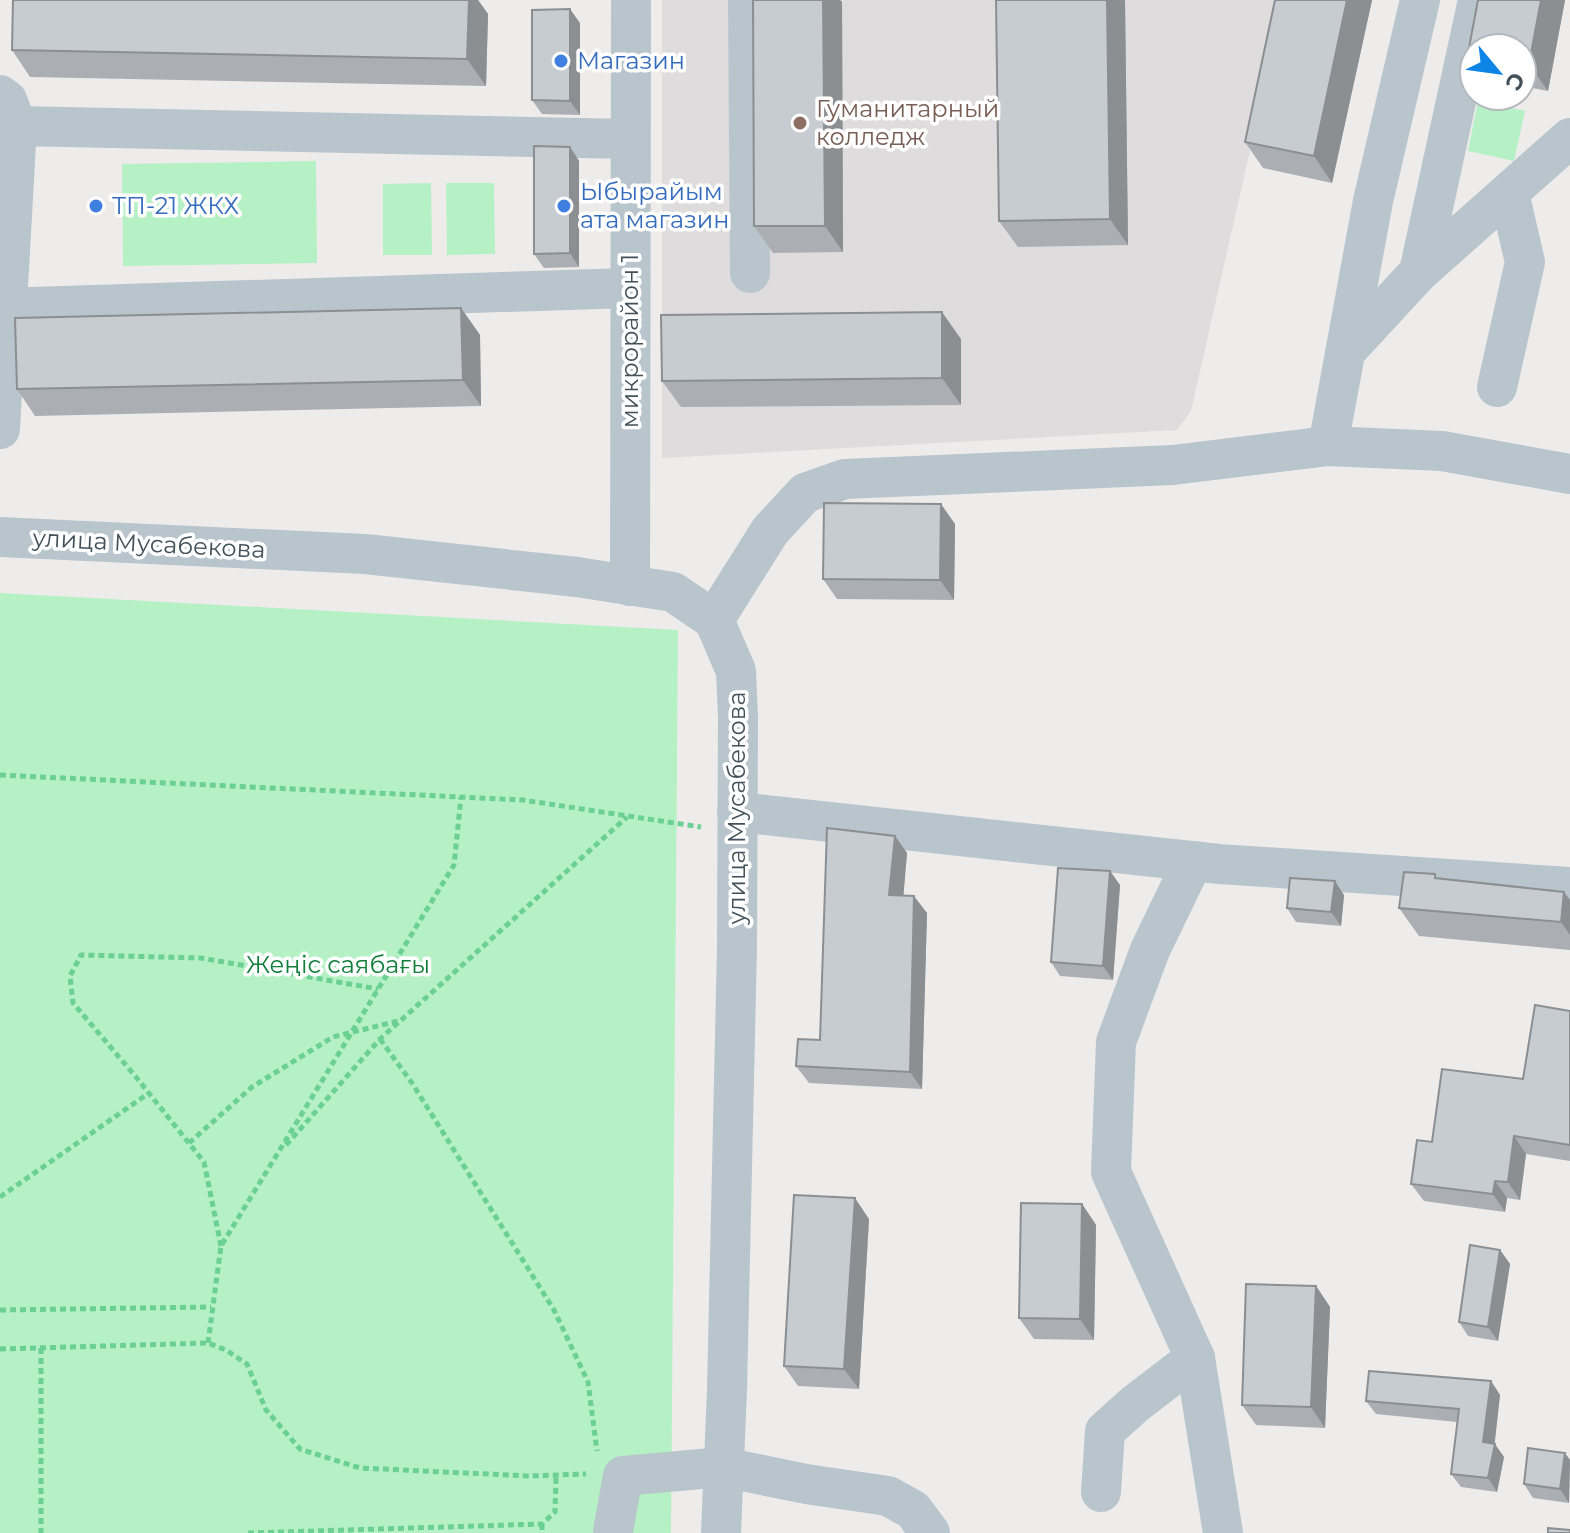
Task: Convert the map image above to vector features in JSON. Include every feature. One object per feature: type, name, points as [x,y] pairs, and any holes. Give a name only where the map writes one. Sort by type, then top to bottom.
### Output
[{"type":"street","name":"микрорайон 1","points":[[630,586],[631,0]]},
{"type":"street","points":[[748,0],[750,273]]},
{"type":"street","points":[[1328,446],[1373,201],[1420,0]]},
{"type":"street","points":[[1419,272],[1478,0]]},
{"type":"street","points":[[0,429],[9,111],[630,139]]},
{"type":"street","points":[[1346,351],[1419,272],[1570,138]]},
{"type":"street","points":[[1497,387],[1525,262],[1509,193]]},
{"type":"street","points":[[3,308],[630,288]]},
{"type":"street","points":[[714,620],[770,531],[796,502],[805,493],[845,479],[1173,465],[1328,446],[1442,451],[1570,474]]},
{"type":"street","name":"улица Мусабекова","points":[[0,537],[365,554],[577,577],[673,592],[714,620],[736,671],[738,717],[719,820],[737,947],[721,1533]]},
{"type":"street","points":[[719,820],[1193,861],[1570,887]]},
{"type":"street","points":[[1193,861],[1150,950],[1116,1042],[1111,1172],[1195,1358],[1223,1533]]},
{"type":"street","points":[[1101,1492],[1105,1431],[1195,1358]]},
{"type":"street","points":[[613,1531],[611,1475],[723,1467],[888,1496],[913,1510],[930,1533]]},
{"type":"path","points":[[0,775],[523,800],[627,816],[719,820]]},
{"type":"path","points":[[221,1246],[454,865],[461,797]]},
{"type":"path","points":[[276,1157],[380,1039],[627,816]]},
{"type":"path","points":[[208,1343],[221,1246],[204,1162],[73,1003],[70,976],[81,955],[201,958],[378,989]]},
{"type":"path","points":[[189,1143],[252,1087],[333,1037],[400,1021]]},
{"type":"path","points":[[0,1349],[208,1343],[247,1364],[266,1410],[300,1449],[360,1468],[556,1476],[611,1475],[588,1382],[554,1310],[412,1083],[380,1039]]},
{"type":"path","points":[[0,1197],[149,1093]]},
{"type":"path","points":[[0,1310],[211,1307]]},
{"type":"path","points":[[41,1348],[41,1533]]},
{"type":"path","points":[[248,1533],[542,1524],[555,1512],[556,1476]]},
{"type":"path","points":[[542,1524],[542,1533]]},
{"type":"shaded area","points":[[662,0],[1284,0],[1191,411],[1177,430],[662,458]]},
{"type":"green space","points":[[1476,112],[1525,112],[1514,161],[1468,151]]},
{"type":"green space","points":[[316,161],[317,263],[123,266],[122,164]]},
{"type":"green space","points":[[431,183],[432,255],[383,255],[383,184]]},
{"type":"green space","points":[[446,183],[494,183],[495,254],[447,255]]},
{"type":"green space","name":"Жеңіс саябағы","points":[[0,593],[678,630],[671,1533],[0,1533]]},
{"type":"building","points":[[13,0],[469,0],[467,59],[12,50]]},
{"type":"building","name":"Гуманитарный колледж","points":[[753,0],[823,0],[825,226],[754,226]]},
{"type":"building","points":[[996,0],[1107,0],[1110,219],[999,221]]},
{"type":"building","points":[[1275,0],[1347,0],[1314,156],[1245,142]]},
{"type":"building","points":[[1478,0],[1541,0],[1535,32],[1472,32]]},
{"type":"building","points":[[570,9],[570,101],[532,100],[532,10]]},
{"type":"building","points":[[534,146],[570,147],[570,253],[534,254]]},
{"type":"building","points":[[461,308],[463,380],[17,389],[15,318]]},
{"type":"building","points":[[942,312],[942,378],[662,381],[661,315]]},
{"type":"building","points":[[824,503],[941,504],[940,580],[823,579]]},
{"type":"building","points":[[827,828],[895,836],[889,895],[914,896],[910,1072],[796,1066],[798,1039],[820,1040]]},
{"type":"building","points":[[1058,868],[1110,871],[1103,966],[1051,962]]},
{"type":"building","points":[[1404,872],[1564,892],[1561,922],[1399,908]]},
{"type":"building","points":[[1290,878],[1335,881],[1331,912],[1287,908]]},
{"type":"building","points":[[1535,1005],[1570,1011],[1570,1145],[1514,1136],[1508,1182],[1495,1181],[1493,1194],[1411,1184],[1417,1140],[1432,1142],[1442,1069],[1523,1079]]},
{"type":"building","points":[[794,1195],[855,1198],[844,1369],[784,1366]]},
{"type":"building","points":[[1021,1203],[1082,1204],[1080,1319],[1019,1318]]},
{"type":"building","points":[[1470,1245],[1500,1250],[1488,1327],[1459,1322]]},
{"type":"building","points":[[1246,1284],[1316,1286],[1311,1407],[1242,1405]]},
{"type":"building","points":[[1369,1371],[1491,1381],[1483,1442],[1495,1444],[1488,1478],[1451,1474],[1459,1409],[1366,1401]]},
{"type":"building","points":[[1528,1448],[1565,1453],[1560,1489],[1524,1484]]},
{"type":"building","points":[[1548,1528],[1570,1530],[1570,1533],[1548,1533]]},
{"type":"place","name":"Магазин","points":[[561,61]]},
{"type":"place","name":"Гуманитарный колледж","points":[[800,123]]},
{"type":"place","name":"ТП-21 ЖКХ","points":[[96,206]]},
{"type":"place","name":"Ыбырайым ата магазин","points":[[564,206]]}]
